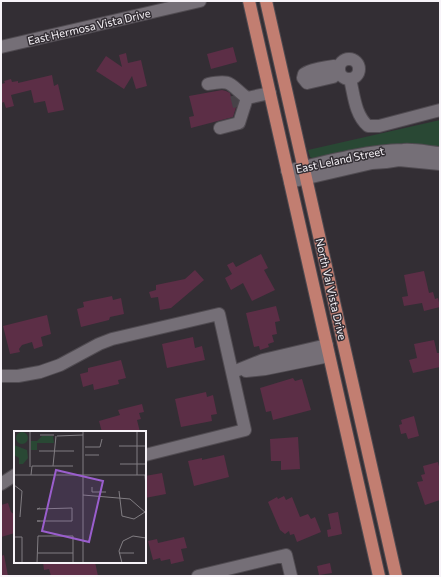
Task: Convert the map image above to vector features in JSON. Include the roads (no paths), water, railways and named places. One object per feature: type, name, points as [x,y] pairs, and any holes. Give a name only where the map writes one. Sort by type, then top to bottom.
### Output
[{"type":"main road","name":"North Val Vista Drive","points":[[250,1],[288,176],[379,576]]},
{"type":"main road","name":"North Val Vista Drive","points":[[266,1],[396,576]]},
{"type":"street","name":"East Hermosa Vista Drive","points":[[1,47],[200,1]]},
{"type":"street","points":[[348,58],[354,60],[358,65],[359,71],[355,77],[350,79],[343,77],[339,70],[339,64],[344,59],[348,58]]},
{"type":"street","points":[[284,83],[303,78],[307,83],[333,77],[339,70]]},
{"type":"street","points":[[350,79],[358,112],[362,121],[368,126],[379,126],[440,110]]},
{"type":"street","points":[[208,84],[221,81],[230,83],[241,101],[239,123],[220,128]]},
{"type":"street","points":[[241,101],[270,93]]},
{"type":"street","name":"East Leland Street","points":[[304,173],[367,153],[387,150],[440,153]]},
{"type":"street","name":"East Leland Street","points":[[288,176],[399,160],[440,164]]},
{"type":"street","points":[[1,376],[18,376],[40,372],[60,366],[99,344],[112,339],[219,314],[245,430],[146,455]]},
{"type":"street","points":[[233,372],[263,360],[296,357],[328,350]]},
{"type":"street","points":[[1,484],[14,476]]},
{"type":"street","points":[[198,576],[286,555],[291,576]]},
{"type":"tunnel","points":[[236,95],[239,107]]}]
